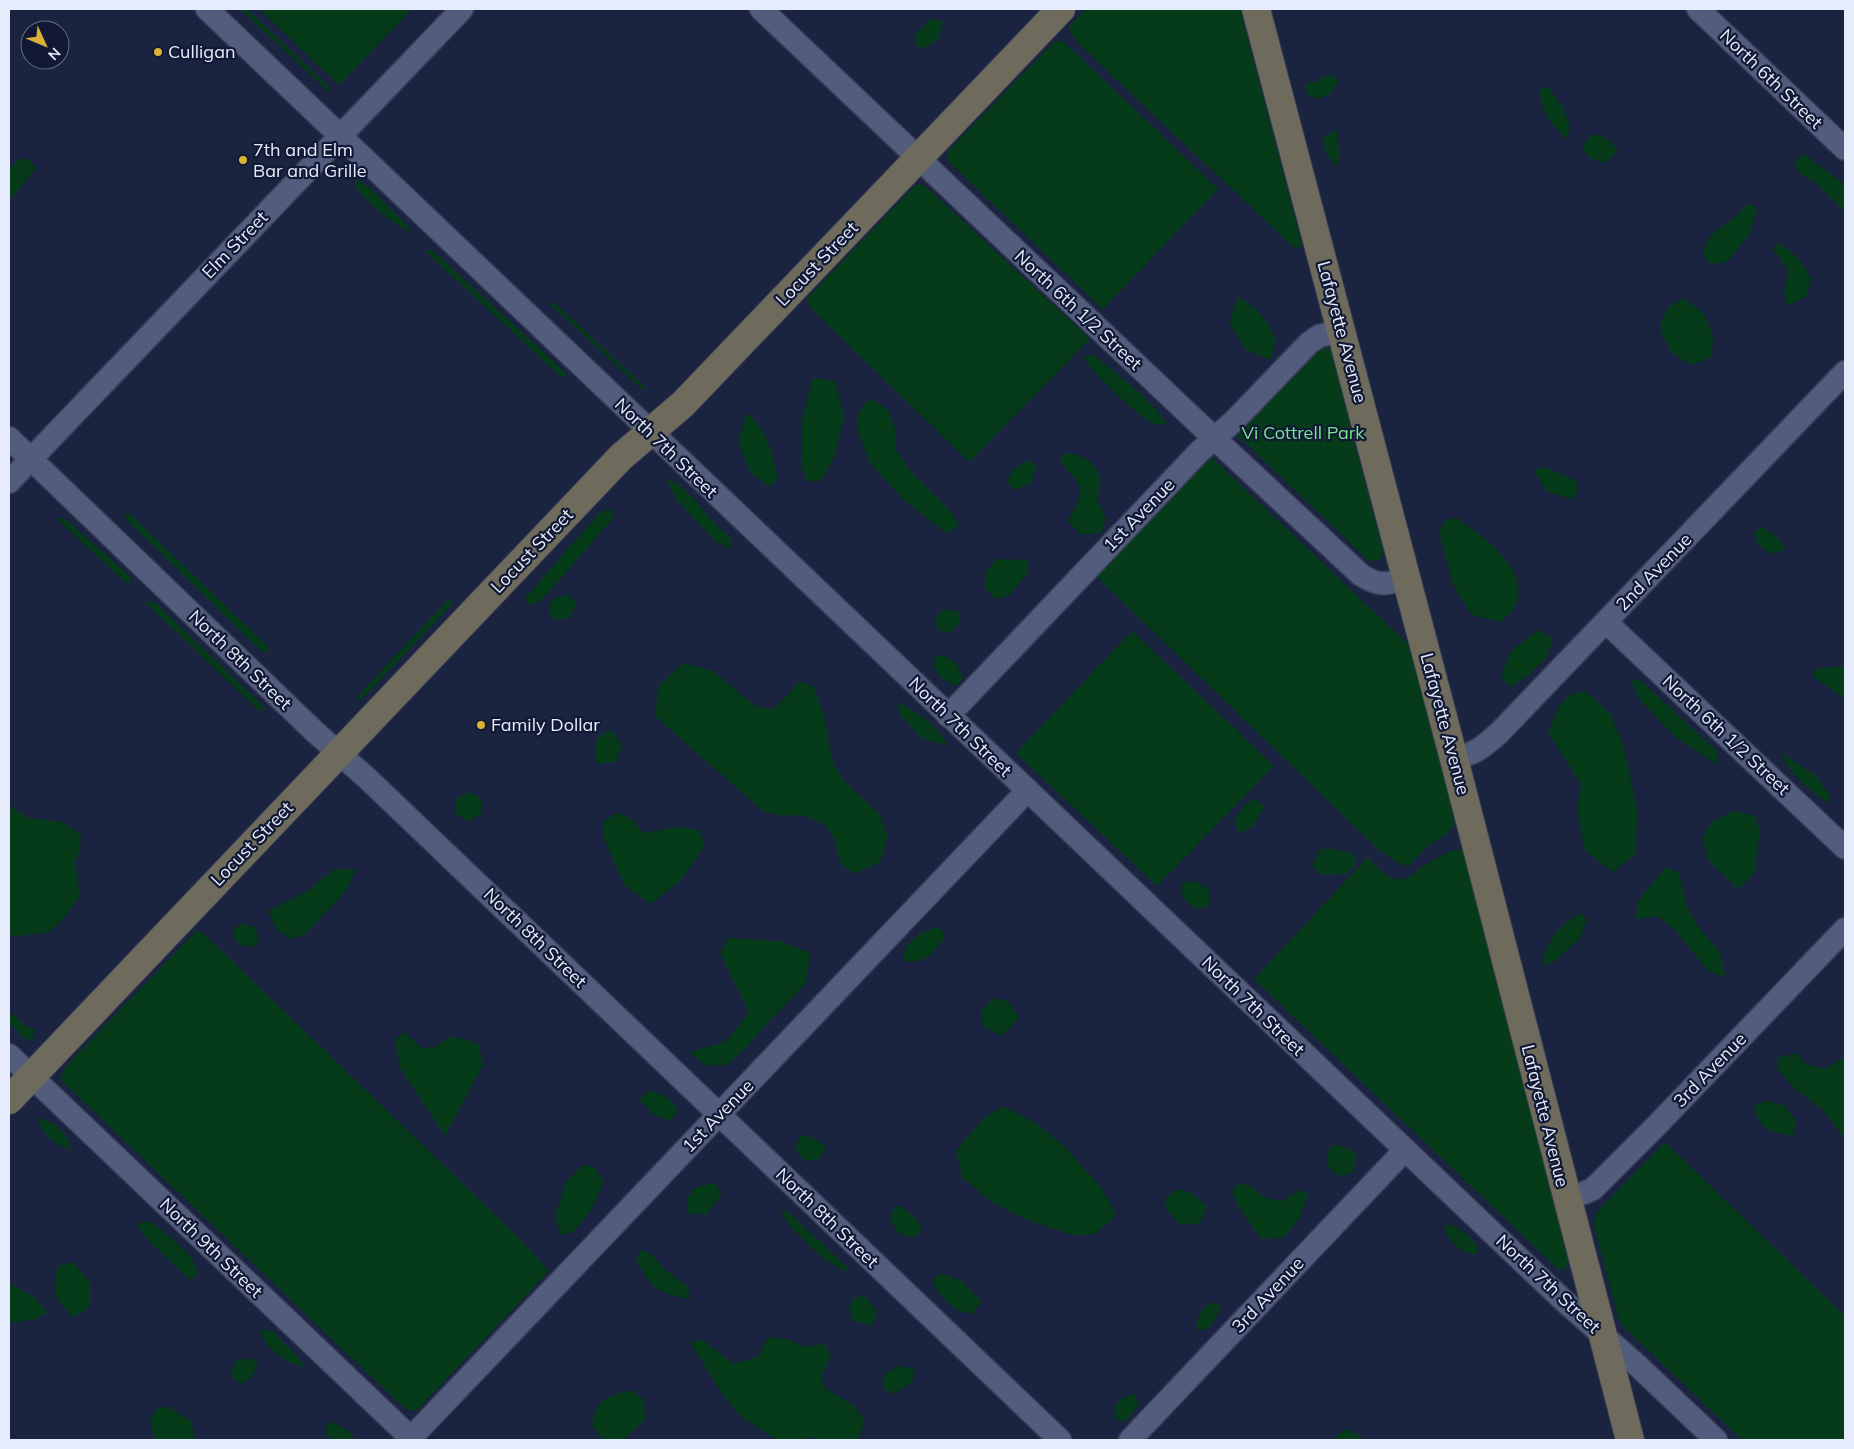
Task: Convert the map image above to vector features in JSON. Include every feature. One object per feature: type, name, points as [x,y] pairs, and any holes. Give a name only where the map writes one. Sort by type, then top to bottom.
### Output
[{"type":"street","name":"North 7th Street","points":[[207,9],[1556,1294],[1638,1366],[1716,1440]]},
{"type":"street","name":"Elm Street","points":[[9,482],[462,9]]},
{"type":"street","name":"North 6th 1/2 Street","points":[[760,9],[1361,575],[1373,583],[1383,585],[1407,579]]},
{"type":"street","name":"Locust Street","points":[[9,1100],[621,457],[682,404],[1061,9]]},
{"type":"street","name":"Lafayette Avenue","points":[[1256,9],[1407,579],[1630,1440]]},
{"type":"street","name":"North 6th Street","points":[[1698,9],[1845,149]]},
{"type":"street","name":"1st Avenue","points":[[948,716],[1094,561],[1309,343],[1319,336],[1341,331]]},
{"type":"street","name":"2nd Avenue","points":[[1454,759],[1469,756],[1478,751],[1499,733],[1845,372]]},
{"type":"street","name":"North 8th Street","points":[[9,438],[1060,1440]]},
{"type":"street","name":"North 6th 1/2 Street","points":[[1606,622],[1845,848]]},
{"type":"street","name":"1st Avenue","points":[[411,1440],[1027,791]]},
{"type":"street","name":"3rd Avenue","points":[[1566,1197],[1584,1193],[1593,1188],[1657,1125],[1845,929]]},
{"type":"street","name":"North 9th Street","points":[[9,1055],[411,1440]]},
{"type":"street","name":"3rd Avenue","points":[[1130,1440],[1405,1150]]},
{"type":"green space","points":[[240,9],[247,9],[331,90],[329,92]]},
{"type":"green space","points":[[259,9],[412,9],[339,85]]},
{"type":"green space","points":[[1086,9],[1240,9],[1302,245],[1296,249],[1291,245],[1076,41],[1069,26]]},
{"type":"green space","points":[[931,19],[943,22],[938,39],[924,49],[915,45],[916,33]]},
{"type":"green space","points":[[1055,41],[1064,42],[1218,189],[1103,309],[949,162],[947,157],[947,152]]},
{"type":"green space","points":[[1330,74],[1339,81],[1330,94],[1317,99],[1307,94],[1306,84],[1315,82]]},
{"type":"green space","points":[[1548,87],[1563,108],[1570,126],[1567,139],[1555,128],[1544,112],[1539,89]]},
{"type":"green space","points":[[1337,129],[1339,156],[1337,167],[1327,154],[1323,139]]},
{"type":"green space","points":[[1593,134],[1607,138],[1618,151],[1605,163],[1588,157],[1582,147]]},
{"type":"green space","points":[[1804,154],[1845,185],[1845,212],[1815,182],[1799,173],[1794,162]]},
{"type":"green space","points":[[27,158],[36,168],[14,195],[9,198],[9,170],[17,160]]},
{"type":"green space","points":[[356,179],[373,191],[411,232],[396,224],[373,205],[354,185]]},
{"type":"green space","points":[[920,184],[926,187],[1090,339],[969,462],[815,312],[808,303],[807,298],[908,193],[916,185]]},
{"type":"green space","points":[[1748,204],[1758,208],[1748,236],[1727,262],[1710,264],[1703,254],[1710,237]]},
{"type":"green space","points":[[1777,243],[1797,258],[1811,279],[1806,297],[1787,306],[1784,290],[1789,273],[1773,250]]},
{"type":"green space","points":[[432,250],[566,373],[566,377],[560,376],[425,251]]},
{"type":"green space","points":[[1238,297],[1256,309],[1270,327],[1275,343],[1270,360],[1245,349],[1229,322]]},
{"type":"green space","points":[[1684,298],[1704,314],[1713,336],[1712,357],[1691,365],[1671,352],[1662,334],[1662,319],[1669,307]]},
{"type":"green space","points":[[550,302],[556,304],[646,389],[644,391]]},
{"type":"green space","name":"Vi Cottrell Park","points":[[1329,344],[1384,554],[1379,560],[1375,561],[1368,560],[1237,435],[1238,430],[1313,350]]},
{"type":"green space","points":[[1093,354],[1144,397],[1167,424],[1152,423],[1115,393],[1088,365],[1083,357]]},
{"type":"green space","points":[[813,378],[835,381],[844,418],[833,459],[821,481],[807,481],[801,465],[802,421]]},
{"type":"green space","points":[[872,399],[888,410],[895,428],[896,450],[911,472],[952,513],[959,526],[946,533],[903,499],[870,463],[858,432],[857,418],[863,405]]},
{"type":"green space","points":[[747,413],[759,426],[771,451],[778,478],[770,487],[750,472],[738,442]]},
{"type":"green space","points":[[1065,453],[1079,455],[1088,460],[1095,468],[1101,480],[1097,499],[1106,519],[1101,532],[1081,535],[1068,521],[1078,501],[1080,490],[1079,485],[1060,460]]},
{"type":"green space","points":[[1212,458],[1410,646],[1455,821],[1448,833],[1428,846],[1409,865],[1401,865],[1379,850],[1096,576],[1097,572],[1200,463]]},
{"type":"green space","points":[[1030,460],[1036,467],[1031,483],[1015,490],[1007,483],[1013,469]]},
{"type":"green space","points":[[1545,467],[1576,481],[1578,492],[1571,499],[1546,491],[1534,471]]},
{"type":"green space","points":[[666,478],[684,489],[721,530],[730,537],[732,549],[716,542],[676,499]]},
{"type":"green space","points":[[610,509],[614,517],[541,601],[529,605],[525,598],[594,519],[600,513]]},
{"type":"green space","points":[[130,514],[261,640],[268,647],[269,652],[264,652],[258,648],[123,516]]},
{"type":"green space","points":[[56,518],[65,519],[130,576],[131,581],[126,583]]},
{"type":"green space","points":[[1457,518],[1479,534],[1501,554],[1516,578],[1519,591],[1516,604],[1501,622],[1472,615],[1453,585],[1439,532],[1445,520]]},
{"type":"green space","points":[[1762,527],[1777,537],[1785,549],[1771,554],[1758,544],[1754,532]]},
{"type":"green space","points":[[996,559],[1027,560],[1027,573],[1010,595],[995,599],[984,587],[986,572]]},
{"type":"green space","points":[[568,595],[577,602],[570,618],[556,620],[549,613],[550,604],[554,598]]},
{"type":"green space","points":[[452,600],[451,605],[360,701],[356,700],[447,601]]},
{"type":"green space","points":[[144,601],[155,603],[262,705],[263,711],[257,709]]},
{"type":"green space","points":[[943,610],[958,611],[960,623],[949,633],[937,630],[935,619]]},
{"type":"green space","points":[[1538,630],[1553,639],[1546,658],[1526,677],[1510,687],[1501,676],[1511,651]]},
{"type":"green space","points":[[1132,631],[1274,766],[1157,886],[1016,753]]},
{"type":"green space","points":[[943,655],[957,664],[963,679],[956,686],[942,679],[933,666],[936,656]]},
{"type":"green space","points":[[683,663],[713,671],[756,707],[774,709],[799,682],[813,686],[824,714],[834,764],[843,780],[880,815],[888,837],[880,862],[853,874],[840,863],[835,840],[825,825],[805,816],[776,815],[764,812],[655,716],[659,686]]},
{"type":"green space","points":[[1845,667],[1845,699],[1812,676],[1815,669]]},
{"type":"green space","points":[[1630,680],[1641,681],[1718,752],[1717,764],[1675,737],[1641,701]]},
{"type":"green space","points":[[1585,691],[1610,713],[1623,744],[1637,809],[1636,853],[1613,872],[1585,850],[1577,812],[1581,784],[1548,733],[1559,706],[1570,694]]},
{"type":"green space","points":[[897,703],[927,720],[944,738],[948,746],[922,738],[900,715]]},
{"type":"green space","points":[[611,730],[622,745],[616,762],[597,764],[596,743],[601,735]]},
{"type":"green space","points":[[1781,753],[1815,775],[1830,796],[1829,803],[1794,775]]},
{"type":"green space","points":[[469,792],[482,799],[481,814],[468,821],[456,814],[456,799]]},
{"type":"green space","points":[[1254,798],[1264,807],[1253,827],[1239,833],[1234,820],[1246,804]]},
{"type":"green space","points":[[9,806],[29,818],[62,822],[81,836],[80,850],[74,863],[79,897],[63,919],[49,932],[19,936],[9,935]]},
{"type":"green space","points":[[1733,811],[1755,816],[1760,832],[1754,874],[1738,889],[1709,861],[1702,838],[1712,822]]},
{"type":"green space","points":[[617,813],[632,819],[643,833],[677,827],[699,830],[705,845],[681,880],[651,904],[625,886],[604,839],[604,821]]},
{"type":"green space","points":[[1320,849],[1335,849],[1353,854],[1356,864],[1346,874],[1320,875],[1312,865]]},
{"type":"green space","points":[[1461,849],[1464,851],[1569,1263],[1559,1270],[1254,979],[1368,857],[1380,870],[1393,879],[1398,880],[1410,876],[1451,851]]},
{"type":"green space","points":[[1666,867],[1679,873],[1687,907],[1700,930],[1719,950],[1726,978],[1707,970],[1675,930],[1658,916],[1636,919],[1638,901]]},
{"type":"green space","points":[[333,870],[356,870],[345,892],[306,933],[292,939],[277,930],[268,911],[309,890]]},
{"type":"green space","points":[[1194,881],[1209,889],[1210,906],[1196,909],[1183,898],[1181,883]]},
{"type":"green space","points":[[1580,913],[1587,920],[1580,938],[1555,961],[1542,966],[1547,948],[1559,929]]},
{"type":"green space","points":[[241,923],[255,927],[259,939],[254,947],[240,945],[234,937],[234,930]]},
{"type":"green space","points":[[938,927],[946,936],[929,956],[918,961],[904,961],[906,948],[914,938]]},
{"type":"green space","points":[[196,931],[202,932],[519,1238],[548,1270],[417,1410],[410,1411],[402,1406],[62,1081],[61,1076],[67,1065]]},
{"type":"green space","points":[[728,938],[780,941],[810,953],[806,983],[746,1048],[727,1065],[705,1065],[690,1052],[725,1042],[749,1012],[720,953]]},
{"type":"green space","points":[[994,998],[1009,1002],[1019,1018],[1002,1036],[983,1026],[981,1011]]},
{"type":"green space","points":[[9,1012],[26,1026],[35,1030],[33,1039],[26,1040],[9,1023]]},
{"type":"green space","points":[[404,1032],[422,1048],[436,1047],[448,1037],[465,1039],[479,1045],[483,1065],[445,1136],[400,1068],[395,1040]]},
{"type":"green space","points":[[1797,1053],[1805,1064],[1824,1069],[1845,1057],[1845,1139],[1822,1109],[1796,1090],[1778,1069],[1777,1058]]},
{"type":"green space","points":[[650,1090],[668,1098],[678,1109],[671,1121],[653,1114],[639,1099]]},
{"type":"green space","points":[[1767,1101],[1785,1106],[1796,1121],[1793,1136],[1772,1131],[1762,1125],[1754,1105]]},
{"type":"green space","points":[[1003,1106],[1036,1123],[1066,1148],[1102,1189],[1116,1215],[1095,1234],[1072,1235],[1025,1219],[992,1202],[962,1177],[956,1151],[983,1119]]},
{"type":"green space","points":[[38,1118],[60,1128],[67,1138],[71,1150],[50,1138],[42,1129]]},
{"type":"green space","points":[[801,1135],[812,1137],[827,1148],[818,1160],[803,1160],[795,1147]]},
{"type":"green space","points":[[1666,1143],[1845,1316],[1845,1440],[1742,1440],[1623,1326],[1619,1320],[1593,1223],[1598,1211]]},
{"type":"green space","points":[[1332,1145],[1343,1146],[1357,1154],[1352,1174],[1338,1176],[1327,1165],[1327,1154]]},
{"type":"green space","points":[[582,1165],[594,1167],[604,1182],[592,1209],[574,1231],[560,1235],[555,1215],[566,1183]]},
{"type":"green space","points":[[714,1183],[722,1193],[707,1214],[689,1214],[686,1200],[694,1188]]},
{"type":"green space","points":[[1237,1183],[1249,1185],[1265,1198],[1283,1201],[1299,1190],[1308,1194],[1299,1219],[1283,1238],[1262,1239],[1245,1217],[1235,1199],[1232,1192]]},
{"type":"green space","points":[[1177,1189],[1193,1194],[1207,1207],[1200,1223],[1182,1225],[1167,1211],[1165,1198]]},
{"type":"green space","points":[[895,1206],[902,1207],[917,1219],[922,1231],[913,1238],[897,1232],[890,1218]]},
{"type":"green space","points":[[781,1211],[787,1211],[847,1267],[848,1271],[830,1263],[810,1247],[792,1228]]},
{"type":"green space","points":[[152,1222],[192,1258],[198,1274],[190,1280],[143,1235],[137,1223]]},
{"type":"green space","points":[[1447,1223],[1472,1239],[1478,1255],[1462,1250],[1451,1241],[1445,1230]]},
{"type":"green space","points":[[641,1250],[650,1253],[664,1269],[688,1287],[690,1299],[663,1292],[651,1283],[636,1259]]},
{"type":"green space","points":[[72,1262],[90,1281],[90,1307],[73,1317],[58,1300],[55,1289],[58,1266]]},
{"type":"green space","points":[[940,1273],[961,1280],[981,1301],[973,1314],[957,1310],[938,1293],[932,1280]]},
{"type":"green space","points":[[9,1283],[36,1298],[47,1313],[36,1319],[9,1323]]},
{"type":"green space","points":[[864,1295],[877,1312],[872,1326],[853,1321],[849,1310],[853,1299]]},
{"type":"green space","points":[[1211,1303],[1217,1303],[1220,1310],[1209,1328],[1197,1331],[1200,1314]]},
{"type":"green space","points":[[260,1330],[272,1331],[301,1360],[304,1367],[289,1362],[271,1349]]},
{"type":"green space","points":[[768,1337],[788,1339],[805,1347],[824,1344],[831,1355],[822,1374],[823,1387],[853,1405],[865,1421],[858,1440],[820,1440],[811,1437],[799,1440],[777,1440],[739,1415],[719,1389],[690,1342],[703,1340],[733,1364],[758,1357]]},
{"type":"green space","points":[[237,1359],[251,1359],[258,1364],[252,1377],[241,1384],[230,1375]]},
{"type":"green space","points":[[899,1366],[915,1369],[912,1382],[894,1394],[883,1388],[885,1374]]},
{"type":"green space","points":[[631,1390],[644,1400],[645,1420],[623,1440],[603,1440],[592,1425],[597,1409],[610,1397]]},
{"type":"green space","points":[[1135,1394],[1139,1404],[1125,1422],[1114,1418],[1119,1401]]},
{"type":"green space","points":[[167,1406],[191,1421],[195,1440],[154,1440],[150,1421],[156,1409]]},
{"type":"green space","points":[[328,1421],[346,1429],[356,1440],[330,1440],[325,1433]]},
{"type":"green space","points":[[1346,1429],[1361,1436],[1361,1440],[1332,1440]]},
{"type":"place","name":"Culligan","points":[[158,52]]},
{"type":"place","name":"7th and Elm Bar and Grille","points":[[243,160]]},
{"type":"place","name":"Family Dollar","points":[[481,725]]}]
